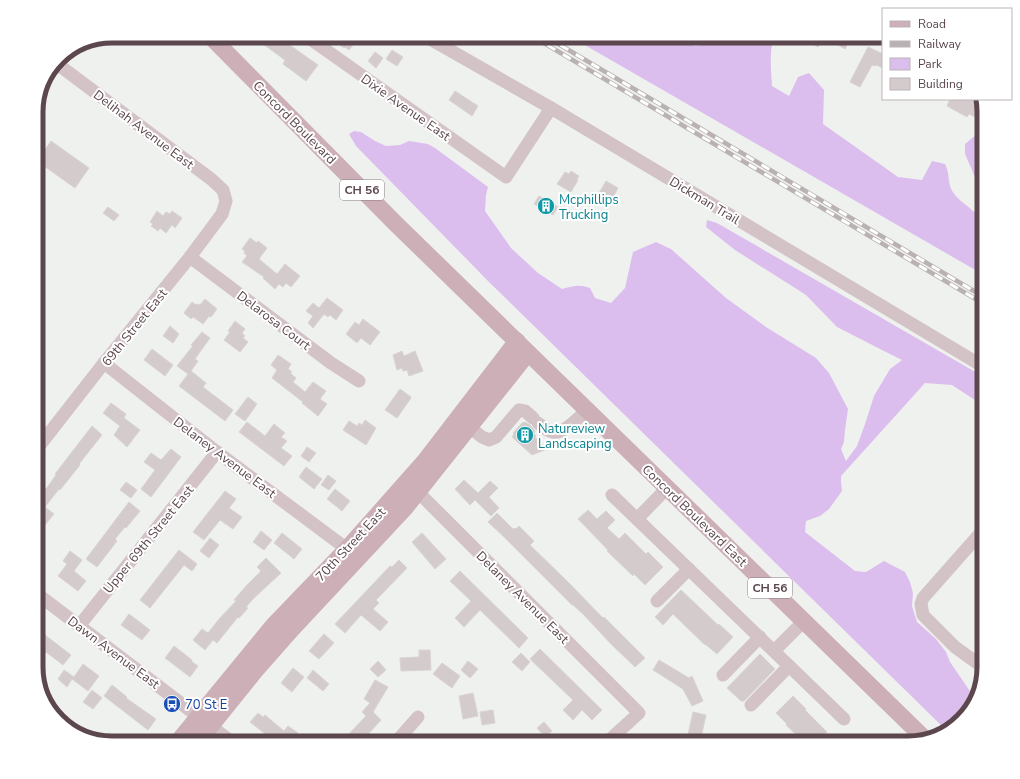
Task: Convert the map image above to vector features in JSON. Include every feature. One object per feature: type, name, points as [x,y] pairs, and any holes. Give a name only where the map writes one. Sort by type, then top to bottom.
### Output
[{"type":"main road","name":"Concord Boulevard","points":[[217,43],[395,223],[523,347]]},
{"type":"main road","name":"Concord Boulevard East","points":[[523,347],[921,735]]},
{"type":"main road","name":"70th Street East","points":[[186,736],[205,721],[255,671],[292,629],[405,508],[412,487],[425,461],[464,422],[523,347]]},
{"type":"main road","name":"70th Street East","points":[[200,736],[205,721],[273,626],[346,549],[412,487]]},
{"type":"street","name":"Dixie Avenue East","points":[[316,43],[506,177],[551,108]]},
{"type":"street","name":"Dickman Trail","points":[[437,43],[551,108],[977,363]]},
{"type":"street","name":"Delihah Avenue East","points":[[61,66],[211,179],[223,190],[226,201]]},
{"type":"street","name":"69th Street East","points":[[43,441],[190,257],[222,214],[226,201]]},
{"type":"street","name":"Delarosa Court","points":[[190,257],[331,363],[359,381]]},
{"type":"street","name":"Delaney Avenue East","points":[[104,363],[346,549]]},
{"type":"street","points":[[464,422],[482,437],[489,440],[496,437],[519,410],[525,411],[545,429],[553,433],[561,432],[574,423],[587,410]]},
{"type":"street","name":"Upper 69th Street East","points":[[79,626],[218,452]]},
{"type":"street","name":"Delaney Avenue East","points":[[412,487],[639,713],[614,736]]},
{"type":"street","points":[[637,519],[667,488]]},
{"type":"street","points":[[612,495],[844,719]]},
{"type":"street","points":[[977,537],[923,598],[921,604],[923,615],[955,647],[977,663]]},
{"type":"street","points":[[657,601],[689,569]]},
{"type":"street","name":"Dawn Avenue East","points":[[43,598],[224,736]]},
{"type":"street","points":[[774,651],[804,621]]},
{"type":"street","points":[[723,675],[760,637]]},
{"type":"street","points":[[751,705],[789,666]]},
{"type":"street","points":[[401,736],[418,717]]},
{"type":"green space","points":[[582,43],[690,43],[695,46],[709,43],[772,43],[772,86],[789,96],[798,77],[809,73],[824,90],[823,124],[898,177],[922,180],[932,161],[945,164],[950,186],[954,194],[974,212],[977,209],[977,271]]},
{"type":"green space","points":[[354,131],[361,132],[386,146],[400,145],[409,141],[428,144],[435,148],[488,187],[485,211],[511,248],[538,273],[562,289],[576,286],[590,288],[595,298],[611,303],[625,288],[633,252],[656,242],[671,249],[726,298],[766,327],[816,358],[829,373],[848,409],[844,442],[841,449],[846,461],[857,446],[874,396],[890,369],[902,360],[837,327],[806,295],[735,250],[706,227],[707,220],[717,223],[977,373],[977,401],[952,385],[925,383],[841,476],[842,491],[829,509],[820,516],[806,521],[805,532],[855,571],[866,572],[884,561],[905,572],[913,593],[912,606],[917,622],[936,639],[946,652],[950,662],[971,693],[963,709],[953,719],[942,726],[488,281],[356,146],[349,134]]},
{"type":"green space","points":[[977,134],[977,183],[965,154],[965,144]]},
{"type":"building","points":[[287,43],[318,65],[306,81],[283,64],[285,60],[263,44]]},
{"type":"building","points":[[337,43],[354,43],[349,50],[345,47],[344,48]]},
{"type":"building","points":[[811,43],[820,43],[818,47]]},
{"type":"building","points":[[834,43],[848,43],[845,49]]},
{"type":"building","points":[[868,47],[882,54],[882,68],[872,65],[860,87],[850,82]]},
{"type":"building","points":[[392,50],[403,57],[397,66],[386,59]]},
{"type":"building","points":[[375,52],[383,58],[376,68],[368,61]]},
{"type":"building","points":[[455,91],[478,106],[472,116],[449,100]]},
{"type":"building","points":[[950,100],[971,100],[976,103],[977,118],[969,114],[967,117],[947,106]]},
{"type":"building","points":[[51,141],[89,168],[75,188],[43,165],[43,152]]},
{"type":"building","points":[[571,171],[579,176],[571,192],[557,184],[565,172],[569,174]]},
{"type":"building","points":[[606,181],[618,188],[607,208],[595,200]]},
{"type":"building","name":"Mcphillips Trucking","points":[[539,196],[558,207],[553,215],[534,204]]},
{"type":"building","points":[[108,207],[119,215],[114,221],[103,213]]},
{"type":"building","points":[[157,211],[163,216],[166,212],[170,214],[172,211],[182,218],[175,228],[172,225],[166,233],[160,228],[158,231],[151,226],[153,224],[150,222]]},
{"type":"building","points":[[250,238],[257,243],[258,241],[267,248],[259,259],[277,274],[285,264],[300,276],[291,287],[286,283],[283,287],[279,284],[275,289],[263,278],[264,277],[242,262],[247,256],[244,253],[245,251],[242,249]]},
{"type":"building","points":[[327,298],[343,310],[336,320],[330,315],[328,317],[324,314],[313,328],[308,323],[313,316],[306,311],[313,303],[319,308]]},
{"type":"building","points":[[205,299],[217,309],[203,324],[193,317],[191,319],[184,313],[192,302],[196,305],[200,305]]},
{"type":"building","points":[[363,319],[380,332],[370,345],[361,338],[357,343],[346,334],[355,322],[359,325]]},
{"type":"building","points":[[235,321],[245,329],[242,333],[245,336],[243,338],[248,342],[240,352],[224,340]]},
{"type":"building","points":[[170,326],[179,334],[173,343],[163,336]]},
{"type":"building","points":[[202,332],[210,338],[195,359],[198,361],[191,371],[206,383],[203,387],[233,410],[225,421],[179,386],[188,374],[177,366]]},
{"type":"building","points":[[152,349],[173,365],[165,376],[144,360]]},
{"type":"building","points":[[402,351],[404,356],[415,351],[423,371],[409,376],[407,370],[403,371],[402,368],[397,370],[393,355]]},
{"type":"building","points":[[278,355],[291,364],[288,369],[296,378],[293,382],[305,392],[313,382],[326,391],[320,399],[327,404],[318,416],[302,403],[303,402],[272,378],[277,370],[271,365]]},
{"type":"building","points":[[400,389],[411,398],[397,418],[385,410]]},
{"type":"building","points":[[248,397],[257,404],[245,421],[235,414]]},
{"type":"building","points":[[111,403],[126,414],[124,418],[140,430],[127,447],[114,435],[120,426],[103,413]]},
{"type":"building","points":[[365,420],[376,428],[366,445],[343,430],[349,421],[357,426],[359,423],[362,425]]},
{"type":"building","points":[[247,422],[265,436],[274,424],[285,433],[281,437],[287,441],[281,448],[292,456],[284,466],[239,432]]},
{"type":"building","name":"Natureview Landscaping","points":[[525,422],[535,431],[535,437],[547,449],[532,455],[512,437],[514,434],[513,433],[522,423]]},
{"type":"building","points":[[92,426],[102,435],[79,464],[80,465],[45,507],[54,514],[45,525],[43,523],[43,488],[44,487],[46,489],[56,475],[55,474]]},
{"type":"building","points":[[307,447],[316,453],[309,462],[301,456]]},
{"type":"building","points":[[171,449],[181,457],[151,497],[141,489],[155,470],[144,462],[151,453],[161,460]]},
{"type":"building","points":[[306,467],[322,479],[314,489],[299,477]]},
{"type":"building","points":[[328,475],[336,481],[329,490],[321,485]]},
{"type":"building","points":[[464,480],[478,493],[490,481],[498,488],[489,497],[499,508],[491,516],[475,500],[470,505],[455,489]]},
{"type":"building","points":[[126,482],[137,490],[131,498],[120,490]]},
{"type":"building","points":[[335,489],[350,501],[342,511],[327,499]]},
{"type":"building","points":[[225,491],[236,499],[229,508],[242,517],[233,529],[220,520],[204,540],[193,532]]},
{"type":"building","points":[[129,502],[140,511],[115,539],[117,541],[97,567],[86,559]]},
{"type":"building","points":[[588,510],[597,519],[606,511],[615,520],[607,528],[619,539],[625,533],[646,554],[648,552],[663,567],[645,585],[634,574],[633,576],[607,551],[608,550],[578,519]]},
{"type":"building","points":[[497,513],[513,529],[516,529],[519,526],[534,541],[530,545],[645,658],[635,667],[611,644],[583,614],[488,522]]},
{"type":"building","points":[[261,531],[272,540],[264,550],[253,542]]},
{"type":"building","points":[[282,533],[302,549],[294,559],[274,543]]},
{"type":"building","points":[[422,533],[446,559],[435,569],[412,542]]},
{"type":"building","points":[[210,538],[219,545],[209,558],[200,551]]},
{"type":"building","points":[[179,550],[197,564],[192,571],[184,565],[150,608],[140,600]]},
{"type":"building","points":[[70,551],[82,560],[74,571],[86,581],[78,591],[58,576],[67,564],[63,561]]},
{"type":"building","points":[[266,558],[281,573],[253,599],[246,607],[248,608],[239,618],[238,617],[217,643],[213,640],[205,650],[193,640],[202,629],[208,633],[236,601],[234,600],[261,571],[257,567]]},
{"type":"building","points":[[399,560],[407,568],[376,600],[379,603],[373,609],[388,622],[380,631],[361,615],[345,633],[335,624],[390,566],[392,567]]},
{"type":"building","points":[[460,571],[528,638],[519,648],[480,610],[464,627],[455,618],[471,601],[450,581]]},
{"type":"building","points":[[681,590],[733,637],[717,654],[705,645],[673,614],[663,625],[655,617]]},
{"type":"building","points":[[129,614],[150,630],[142,640],[121,625]]},
{"type":"building","points":[[43,633],[71,655],[63,665],[46,652],[43,656]]},
{"type":"building","points":[[324,634],[334,643],[319,659],[309,651]]},
{"type":"building","points":[[174,646],[198,666],[190,677],[165,658]]},
{"type":"building","points":[[540,649],[602,710],[592,720],[582,710],[573,720],[563,710],[573,700],[530,659]]},
{"type":"building","points":[[419,650],[430,650],[431,670],[401,671],[400,658],[419,657]]},
{"type":"building","points":[[521,653],[530,662],[522,671],[512,662]]},
{"type":"building","points":[[760,654],[775,669],[744,701],[741,701],[727,688]]},
{"type":"building","points":[[659,660],[689,678],[692,676],[703,701],[692,706],[683,689],[653,670]]},
{"type":"building","points":[[378,661],[386,670],[378,677],[370,669]]},
{"type":"building","points":[[468,661],[478,669],[470,678],[461,670]]},
{"type":"building","points":[[442,663],[460,676],[452,688],[433,674]]},
{"type":"building","points":[[83,664],[99,676],[88,691],[72,679],[67,687],[58,679],[64,670],[74,677]]},
{"type":"building","points":[[293,668],[304,677],[292,692],[281,683]]},
{"type":"building","points":[[313,670],[329,684],[323,691],[307,678]]},
{"type":"building","points":[[375,680],[388,687],[373,712],[381,720],[366,736],[349,736],[348,735],[366,716],[362,712],[370,703],[364,699]]},
{"type":"building","points":[[112,685],[127,697],[126,698],[156,719],[148,730],[104,696]]},
{"type":"building","points":[[92,690],[102,698],[93,709],[83,702]]},
{"type":"building","points":[[473,693],[478,716],[463,719],[459,696]]},
{"type":"building","points":[[793,696],[827,732],[823,736],[798,736],[776,713]]},
{"type":"building","points":[[493,710],[495,723],[482,725],[480,712]]},
{"type":"building","points":[[693,712],[706,715],[701,736],[688,736]]},
{"type":"building","points":[[258,713],[263,717],[265,715],[284,731],[288,726],[298,733],[296,736],[268,736],[250,722]]},
{"type":"building","points":[[544,722],[552,731],[544,736],[537,728]]},
{"type":"railway","points":[[544,43],[977,300]]},
{"type":"railway","points":[[557,43],[977,293]]},
{"type":"place","name":"Mcphillips Trucking","points":[[546,206]]},
{"type":"place","name":"Natureview Landscaping","points":[[525,435]]},
{"type":"place","name":"70 St E","points":[[172,704]]}]
